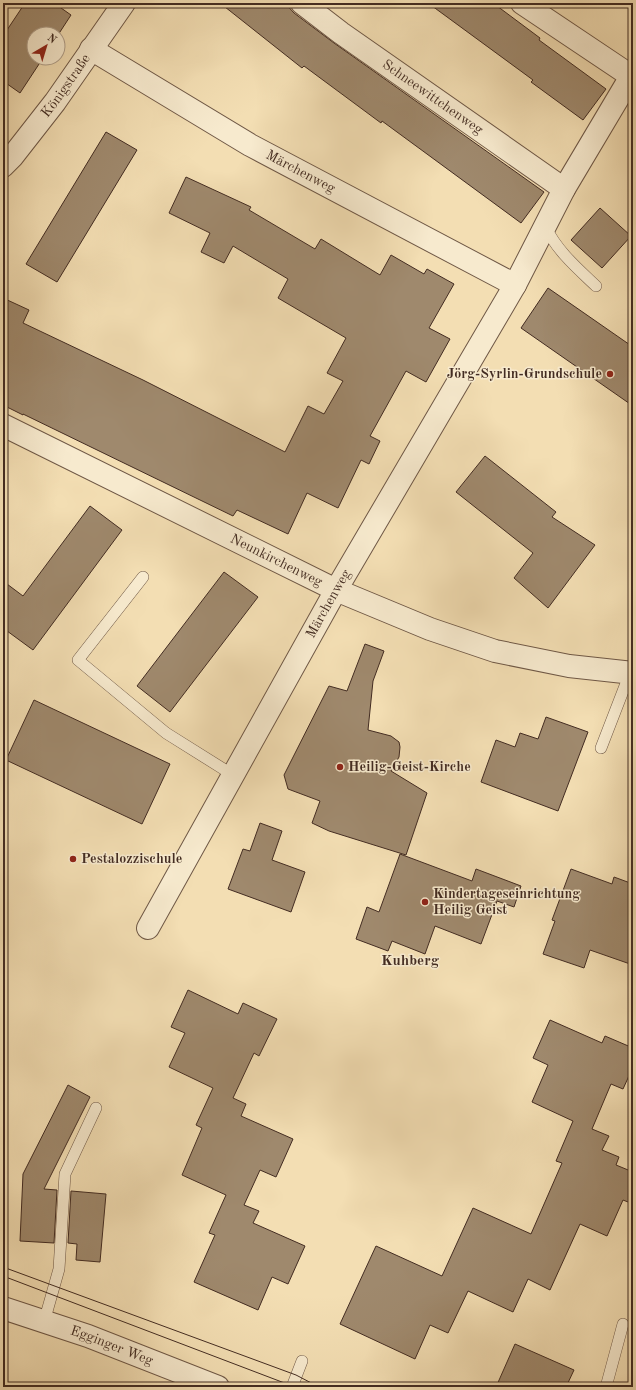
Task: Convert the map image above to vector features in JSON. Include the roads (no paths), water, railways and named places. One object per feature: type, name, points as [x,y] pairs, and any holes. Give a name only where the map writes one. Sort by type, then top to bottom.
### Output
[{"type":"street","name":"Königstraße","points":[[3,166],[12,157],[55,102],[91,48],[124,3]]},
{"type":"street","name":"Schneewittchenweg","points":[[302,3],[341,33],[564,189]]},
{"type":"street","points":[[522,3],[632,75]]},
{"type":"street","name":"Märchenweg","points":[[91,48],[250,145],[516,285]]},
{"type":"street","name":"Märchenweg","points":[[148,928],[336,590],[516,285],[564,189],[632,75]]},
{"type":"street","name":"Neunkirchenweg","points":[[3,425],[336,590],[430,628],[495,651],[569,666],[631,673]]},
{"type":"street","name":"Egginger Weg","points":[[3,1308],[88,1336],[218,1387]]},
{"type":"lane","points":[[545,226],[551,238],[568,260],[596,286]]},
{"type":"lane","points":[[143,577],[78,660],[166,733],[233,775]]},
{"type":"lane","points":[[601,748],[631,673]]},
{"type":"lane","points":[[44,1322],[59,1269],[65,1174],[96,1108]]},
{"type":"lane","points":[[606,1387],[623,1324]]},
{"type":"lane","points":[[292,1387],[302,1361]]},
{"type":"tram line","points":[[3,1267],[296,1375],[319,1387]]},
{"type":"tram line","points":[[3,1276],[295,1387]]},
{"type":"place","name":"Jörg-Syrlin-Grundschule","points":[[610,374]]},
{"type":"place","name":"Heilig-Geist-Kirche","points":[[340,767]]},
{"type":"place","name":"Pestalozzischule","points":[[73,859]]},
{"type":"place","name":"Kindertageseinrichtung Heilig Geist","points":[[425,902]]},
{"type":"district","name":"Kuhberg","points":[[410,961]]}]
